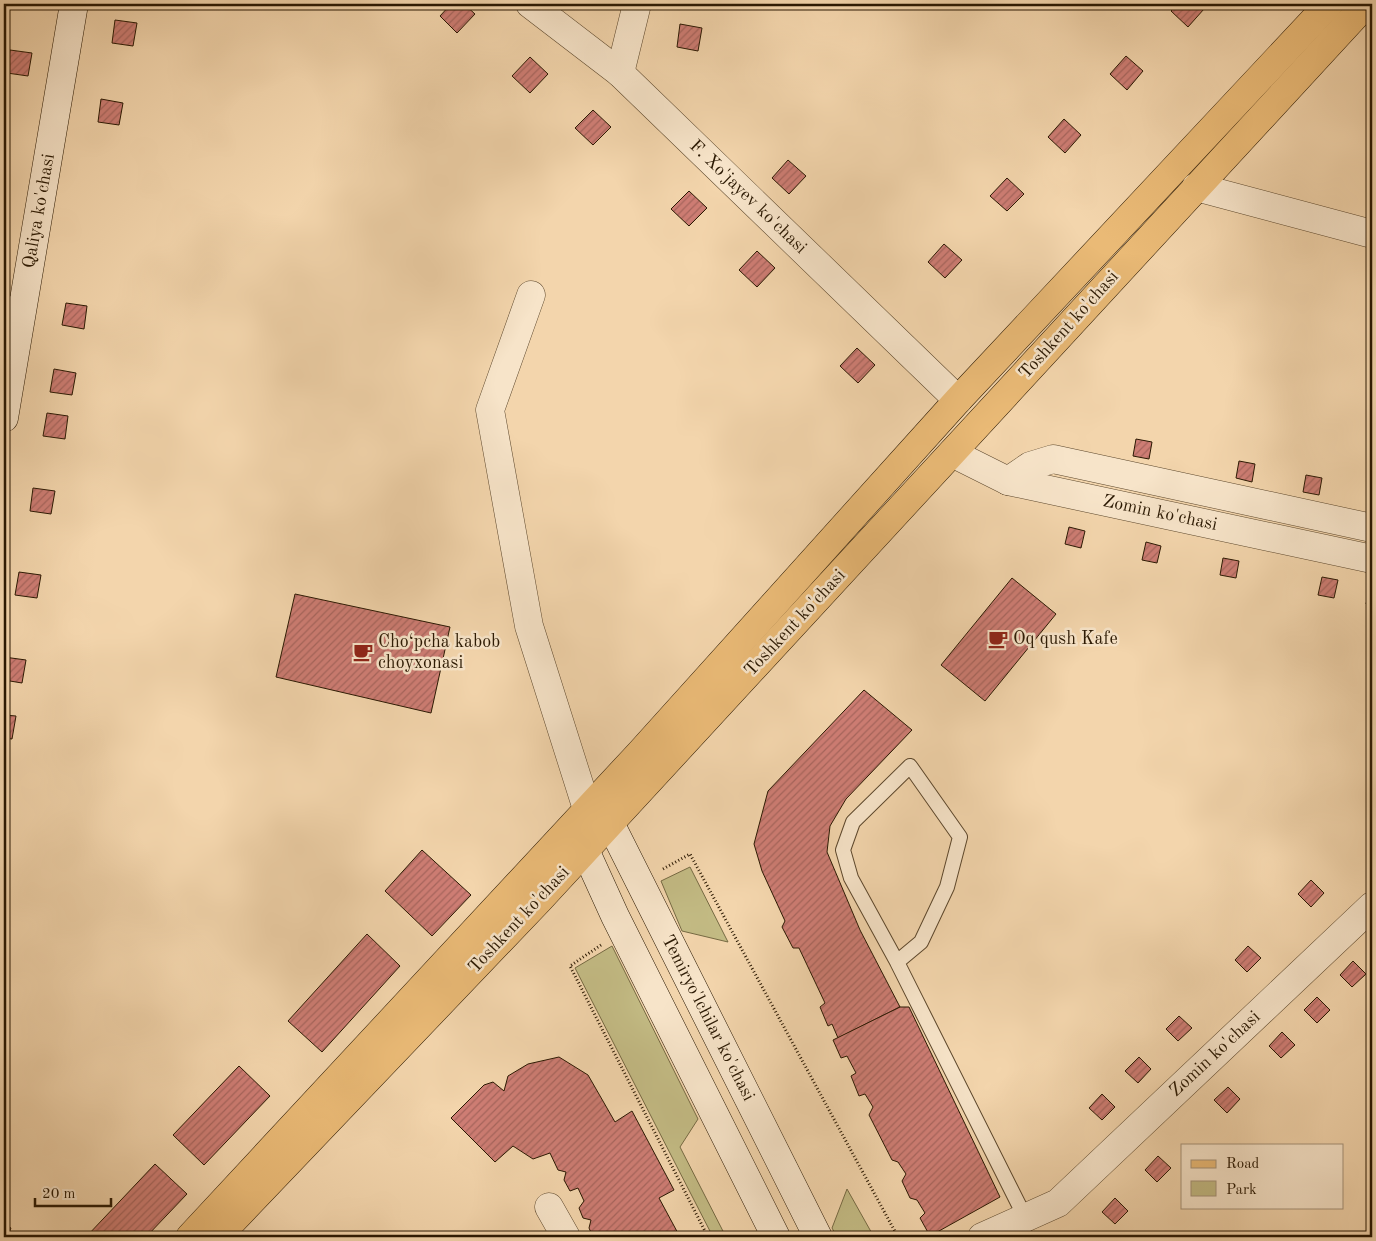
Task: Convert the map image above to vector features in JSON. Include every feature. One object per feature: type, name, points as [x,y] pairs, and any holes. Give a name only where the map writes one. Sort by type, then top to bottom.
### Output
[{"type":"main road","name":"Toshkent ko'chasi","points":[[217,1237],[585,850],[594,818],[607,788],[958,400],[1329,4]]},
{"type":"main road","name":"Toshkent ko'chasi","points":[[190,1237],[558,841],[594,818],[952,453],[1366,4]]},
{"type":"street","name":"Qaliya ko'chasi","points":[[4,418],[12,308],[74,4]]},
{"type":"street","name":"F. Xo'jayev ko'chasi","points":[[530,4],[620,73],[958,400]]},
{"type":"street","points":[[620,73],[637,4]]},
{"type":"street","points":[[1196,188],[1372,234]]},
{"type":"street","name":"Temiryo'lchilar ko'chasi","points":[[531,295],[490,410],[529,626],[594,818],[639,882],[818,1237]]},
{"type":"street","name":"Zomin ko'chasi","points":[[952,453],[1008,481],[1372,559]]},
{"type":"street","points":[[1008,481],[1030,466],[1053,459],[1372,528]]},
{"type":"street","name":"Temiryo'lchilar ko'chasi","points":[[585,850],[614,916],[776,1237]]},
{"type":"street","name":"Zomin ko'chasi","points":[[982,1237],[1023,1226],[1058,1202],[1372,906]]},
{"type":"street","points":[[549,1207],[566,1237]]},
{"type":"lane","points":[[897,962],[921,942],[947,887],[960,838],[910,766],[853,822],[844,850],[851,878],[897,962],[1023,1226]]},
{"type":"path","points":[[639,882],[690,854],[898,1237]]},
{"type":"path","points":[[602,944],[570,966],[708,1237]]},
{"type":"green space","points":[[690,867],[728,942],[682,931],[661,881]]},
{"type":"green space","points":[[612,946],[698,1119],[680,1147],[726,1237],[713,1237],[575,968]]},
{"type":"green space","points":[[847,1189],[874,1237],[837,1237],[832,1228]]},
{"type":"building","points":[[451,4],[464,4],[475,14],[457,33],[440,16]]},
{"type":"building","points":[[1178,4],[1199,4],[1204,9],[1188,27],[1171,11]]},
{"type":"building","points":[[115,20],[137,23],[133,46],[112,43]]},
{"type":"building","points":[[680,24],[702,28],[698,51],[677,47]]},
{"type":"building","points":[[10,50],[32,53],[28,76],[7,73]]},
{"type":"building","points":[[1126,56],[1143,71],[1127,90],[1110,74]]},
{"type":"building","points":[[530,57],[548,74],[530,93],[512,76]]},
{"type":"building","points":[[101,99],[123,103],[119,125],[98,122]]},
{"type":"building","points":[[593,110],[611,127],[593,145],[575,128]]},
{"type":"building","points":[[1064,119],[1081,135],[1065,153],[1048,137]]},
{"type":"building","points":[[788,160],[806,176],[789,194],[772,178]]},
{"type":"building","points":[[1007,178],[1024,194],[1007,211],[990,196]]},
{"type":"building","points":[[689,191],[707,208],[689,226],[671,209]]},
{"type":"building","points":[[944,244],[962,260],[945,278],[928,262]]},
{"type":"building","points":[[757,251],[775,268],[757,287],[739,270]]},
{"type":"building","points":[[66,303],[87,306],[84,329],[62,325]]},
{"type":"building","points":[[857,348],[875,365],[858,383],[840,366]]},
{"type":"building","points":[[54,369],[76,373],[72,395],[50,392]]},
{"type":"building","points":[[47,413],[68,416],[65,439],[43,436]]},
{"type":"building","points":[[1136,439],[1152,442],[1149,459],[1133,456]]},
{"type":"building","points":[[1239,461],[1255,464],[1252,482],[1236,478]]},
{"type":"building","points":[[1306,475],[1322,478],[1319,495],[1303,492]]},
{"type":"building","points":[[33,488],[55,491],[51,514],[30,511]]},
{"type":"building","points":[[1069,527],[1085,531],[1081,548],[1065,544]]},
{"type":"building","points":[[1146,542],[1161,546],[1157,563],[1142,560]]},
{"type":"building","points":[[1223,558],[1239,561],[1236,578],[1220,575]]},
{"type":"building","points":[[19,572],[41,575],[37,598],[15,595]]},
{"type":"building","points":[[1322,577],[1338,580],[1334,598],[1318,595]]},
{"type":"building","name":"Oq qush Kafe","points":[[1012,578],[1056,614],[985,701],[941,665]]},
{"type":"building","points":[[1370,587],[1372,587],[1372,605],[1366,604]]},
{"type":"building","name":"Cho‘pcha kabob choyxonasi","points":[[295,594],[450,627],[431,713],[276,677]]},
{"type":"building","points":[[4,657],[26,660],[22,683],[4,680]]},
{"type":"building","points":[[864,690],[912,730],[846,799],[830,826],[827,852],[860,930],[900,1007],[838,1038],[832,1024],[828,1026],[820,1007],[825,1003],[799,948],[793,948],[782,927],[785,921],[762,871],[754,844],[768,791]]},
{"type":"building","points":[[4,715],[16,716],[12,739],[4,738]]},
{"type":"building","points":[[422,850],[471,895],[432,936],[385,891]]},
{"type":"building","points":[[1311,880],[1324,893],[1311,907],[1298,894]]},
{"type":"building","points":[[367,934],[400,966],[322,1052],[288,1021]]},
{"type":"building","points":[[1248,946],[1261,958],[1247,972],[1235,960]]},
{"type":"building","points":[[1353,961],[1366,974],[1352,987],[1340,975]]},
{"type":"building","points":[[1317,997],[1330,1010],[1317,1023],[1304,1010]]},
{"type":"building","points":[[900,1007],[909,1007],[1000,1197],[930,1236],[920,1218],[925,1213],[917,1200],[910,1198],[902,1181],[906,1174],[898,1162],[892,1160],[869,1115],[873,1107],[865,1094],[859,1096],[851,1076],[856,1073],[847,1056],[841,1058],[833,1040]]},
{"type":"building","points":[[1179,1016],[1192,1028],[1178,1041],[1166,1029]]},
{"type":"building","points":[[1282,1032],[1295,1045],[1281,1058],[1269,1046]]},
{"type":"building","points":[[559,1057],[588,1075],[615,1122],[632,1111],[674,1190],[659,1198],[680,1237],[593,1237],[589,1228],[591,1220],[583,1218],[579,1208],[584,1201],[578,1188],[570,1191],[564,1180],[566,1172],[558,1170],[550,1153],[533,1159],[513,1146],[495,1162],[451,1118],[484,1085],[493,1082],[504,1091],[508,1076],[528,1064]]},
{"type":"building","points":[[1139,1057],[1151,1069],[1138,1083],[1125,1071]]},
{"type":"building","points":[[239,1066],[270,1096],[204,1165],[173,1135]]},
{"type":"building","points":[[1228,1087],[1240,1099],[1227,1113],[1214,1100]]},
{"type":"building","points":[[1102,1094],[1115,1107],[1102,1120],[1089,1108]]},
{"type":"building","points":[[1158,1156],[1171,1168],[1157,1182],[1145,1170]]},
{"type":"building","points":[[155,1164],[187,1194],[146,1237],[86,1237]]},
{"type":"building","points":[[1115,1198],[1128,1211],[1115,1224],[1102,1212]]},
{"type":"building","points":[[4,1225],[11,1228],[7,1237],[4,1237]]},
{"type":"place","name":"Oq qush Kafe","points":[[998,639]]},
{"type":"place","name":"Cho‘pcha kabob choyxonasi","points":[[363,652]]}]
